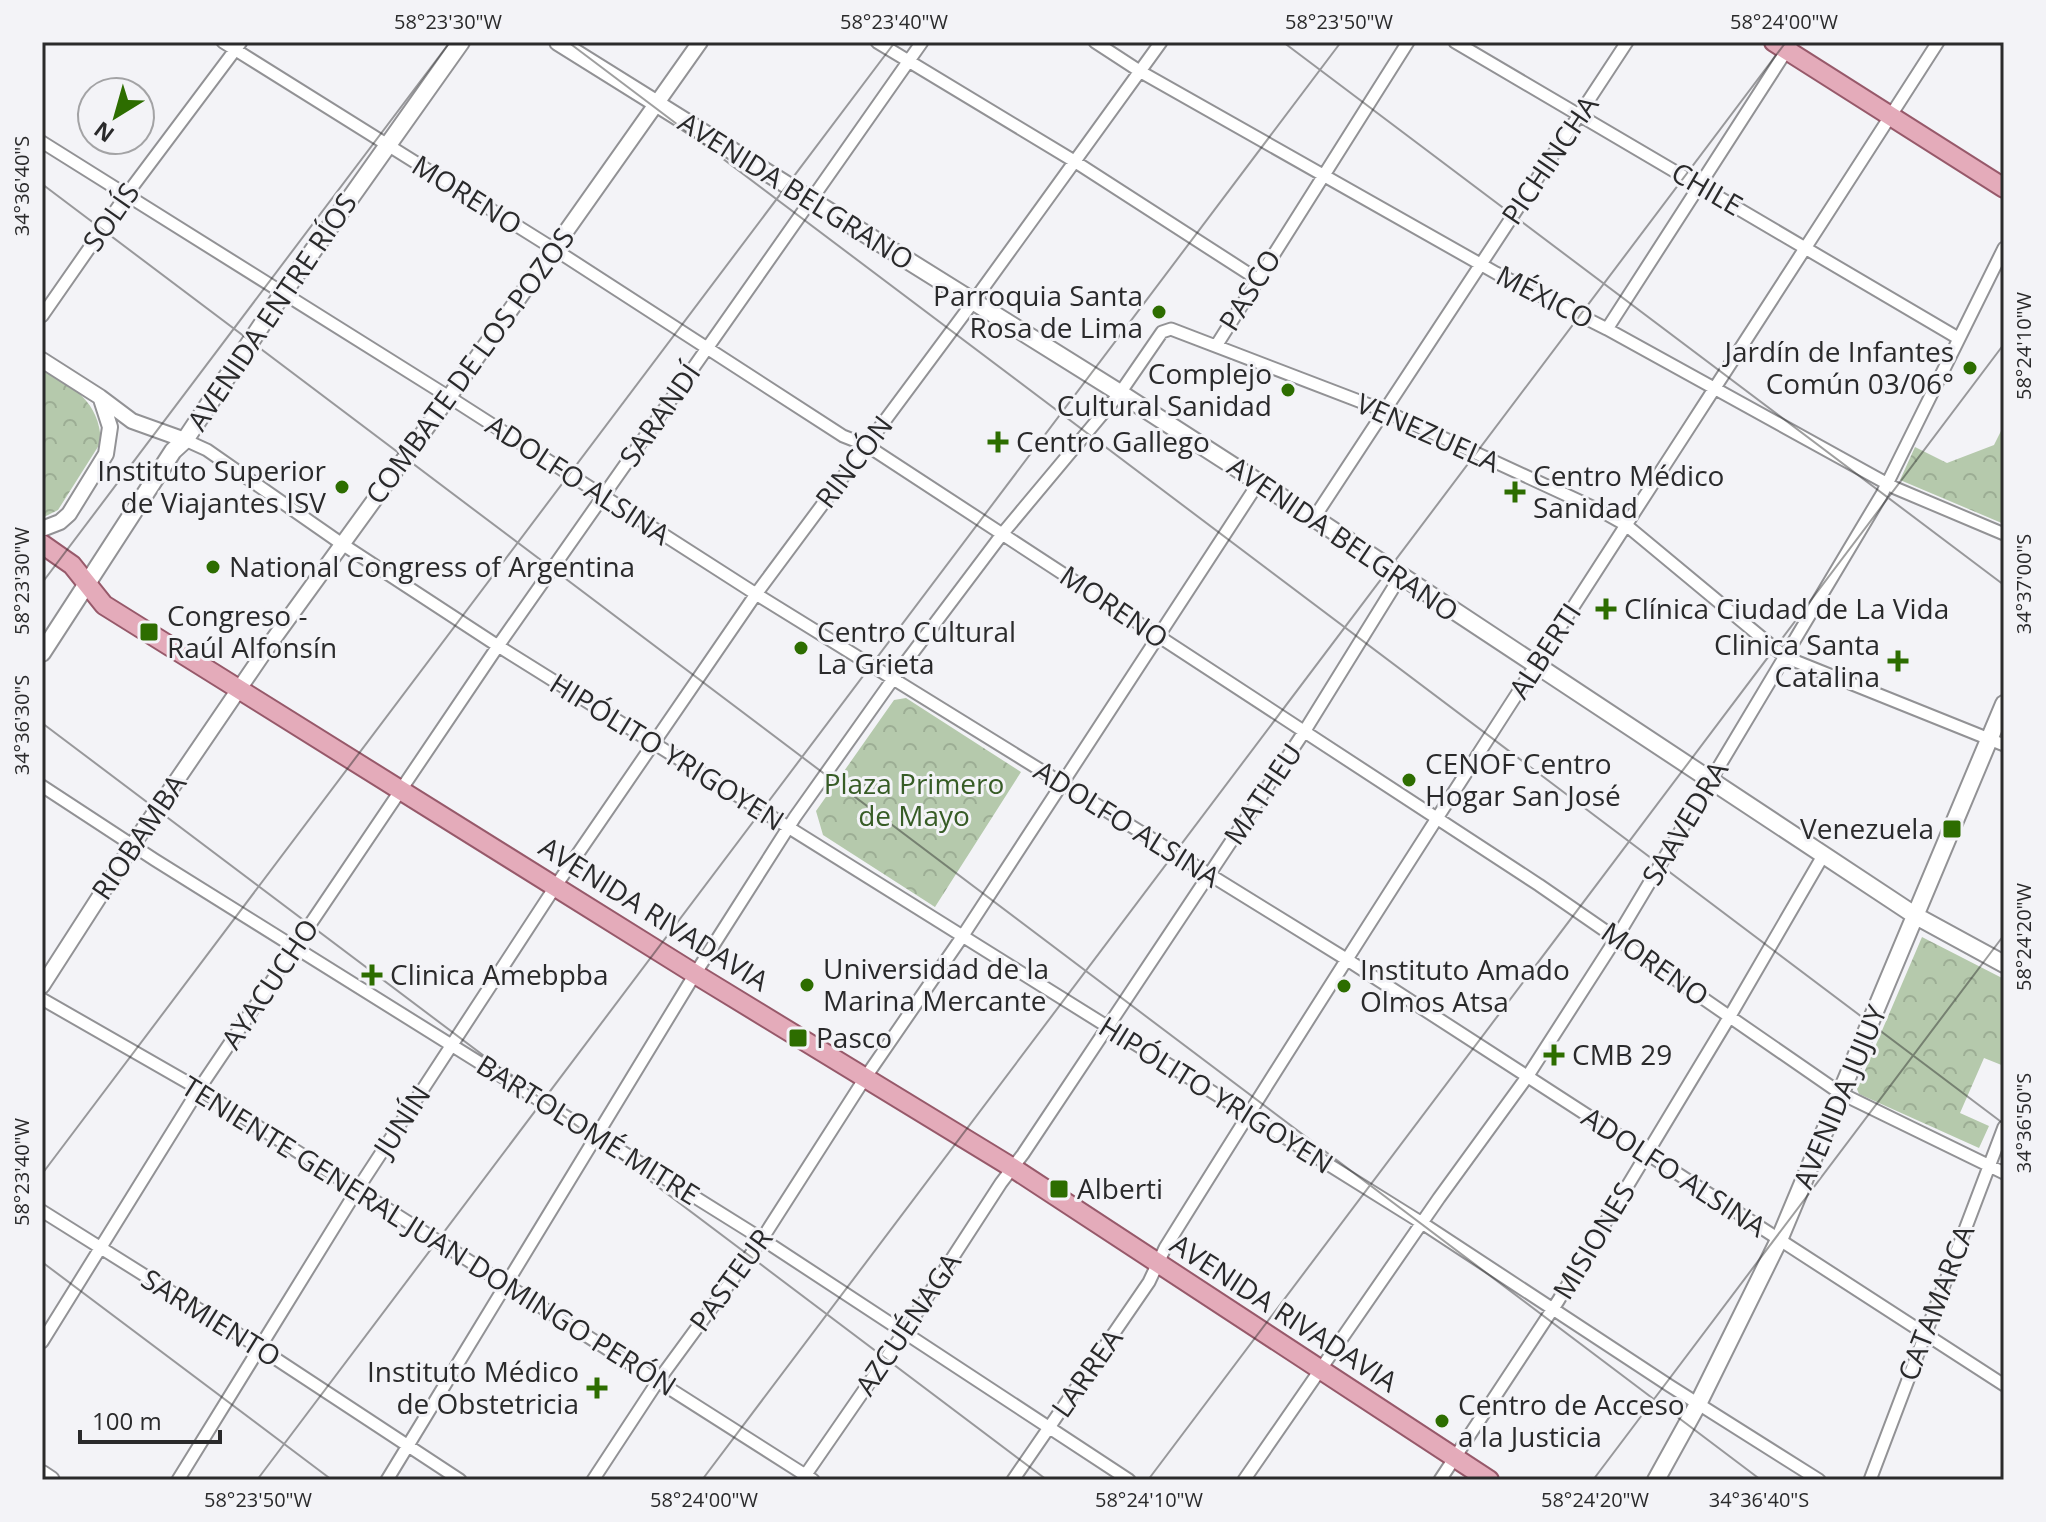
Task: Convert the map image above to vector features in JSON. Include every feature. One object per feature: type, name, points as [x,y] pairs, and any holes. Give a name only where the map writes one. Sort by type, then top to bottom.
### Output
[{"type":"main road","name":"AVENIDA ENTRE RÍOS","points":[[42,653],[173,451],[185,440],[283,293],[461,42]]},
{"type":"main road","name":"AVENIDA BELGRANO","points":[[558,42],[1259,482],[1916,916],[2004,964]]},
{"type":"main road","points":[[1784,45],[2004,188]]},
{"type":"main road","name":"AVENIDA RIVADAVIA","points":[[42,544],[72,565],[104,605],[695,974],[1013,1168],[1489,1480]]},
{"type":"main road","name":"AVENIDA JUJUY","points":[[1656,1480],[1698,1404],[1779,1240],[1916,916],[1998,743],[2004,704]]},
{"type":"main road","points":[[42,1474],[51,1480]]},
{"type":"street","name":"MORENO","points":[[223,42],[238,46],[387,146],[554,249],[843,436],[866,445],[1003,533],[1617,937],[1840,1093],[2004,1173]]},
{"type":"street","name":"COMBATE DE LOS POZOS","points":[[239,689],[700,42]]},
{"type":"street","points":[[877,42],[1074,161],[1257,279]]},
{"type":"street","name":"SARANDÍ","points":[[401,791],[498,646],[922,42]]},
{"type":"street","name":"MÉXICO","points":[[1095,42],[1141,72],[1481,265],[1607,329],[1887,483],[2004,534]]},
{"type":"street","name":"RINCÓN","points":[[555,887],[756,594],[1161,42]]},
{"type":"street","name":"PASCO","points":[[387,1480],[695,974],[789,829],[893,679],[1003,533],[1120,393],[1162,332],[1171,329],[1216,346],[1408,42]]},
{"type":"street","name":"CHILE","points":[[1455,42],[1958,338]]},
{"type":"street","name":"PICHINCHA","points":[[1314,518],[1627,42]]},
{"type":"street","name":"ALBERTI","points":[[1157,1264],[1435,819],[1938,42]]},
{"type":"street","points":[[1607,329],[1701,185],[1784,45]]},
{"type":"street","name":"SOLÍS","points":[[42,316],[127,194],[238,46]]},
{"type":"street","name":"ADOLFO ALSINA","points":[[42,142],[756,594],[1346,959],[2004,1385]]},
{"type":"street","name":"SAAVEDRA","points":[[1244,1480],[1527,1077],[1617,937],[1887,483],[2004,248]]},
{"type":"street","name":"VENEZUELA","points":[[1216,346],[1385,411],[1626,525],[1785,657],[1998,743]]},
{"type":"street","name":"HIPÓLITO YRIGOYEN","points":[[42,360],[132,421],[207,450],[342,544],[498,646],[1422,1223],[1819,1480]]},
{"type":"street","points":[[42,529],[60,522],[69,514],[106,454],[110,427],[100,397]]},
{"type":"street","points":[[865,1078],[962,937],[1259,482]]},
{"type":"street","name":"MATHEU","points":[[1013,1168],[1304,732],[1400,577]]},
{"type":"street","name":"RIOBAMBA","points":[[42,986],[239,689]]},
{"type":"street","name":"BARTOLOMÉ MITRE","points":[[42,786],[132,846],[762,1239],[1129,1480]]},
{"type":"street","name":"AYACUCHO","points":[[42,1342],[199,1089],[401,791]]},
{"type":"street","name":"MISIONES","points":[[1440,1480],[1552,1310],[1824,854]]},
{"type":"street","name":"JUNÍN","points":[[178,1480],[357,1190],[555,887]]},
{"type":"street","name":"TENIENTE GENERAL JUAN DOMINGO PERÓN","points":[[42,999],[199,1089],[508,1283],[807,1478]]},
{"type":"street","name":"PASTEUR","points":[[593,1480],[658,1381],[762,1239],[865,1078]]},
{"type":"street","name":"CATAMARCA","points":[[1870,1480],[2004,1127]]},
{"type":"street","name":"AZCUÉNAGA","points":[[807,1478],[1013,1168]]},
{"type":"street","name":"SARMIENTO","points":[[42,1211],[258,1347],[460,1480]]},
{"type":"street","name":"LARREA","points":[[1013,1480],[1149,1282],[1157,1264]]},
{"type":"green space","points":[[42,367],[83,397],[95,416],[101,442],[58,510],[44,517]]},
{"type":"green space","points":[[2004,425],[2004,524],[1900,480],[1915,447],[1947,463],[1994,445]]},
{"type":"green space","name":"Plaza Primero de Mayo","points":[[906,698],[1021,772],[935,907],[823,835],[816,811],[894,700]]},
{"type":"green space","points":[[1922,937],[2004,979],[2004,1066],[1984,1058],[1960,1113],[1989,1126],[1979,1148],[1859,1094],[1857,1089]]},
{"type":"place","name":"Parroquia Santa Rosa de Lima","points":[[1159,312]]},
{"type":"place","name":"Jardín de Infantes Común 03/06°","points":[[1970,368]]},
{"type":"place","name":"Complejo Cultural Sanidad","points":[[1288,390]]},
{"type":"place","name":"Centro Gallego","points":[[998,442]]},
{"type":"place","name":"Instituto Superior de Viajantes ISV","points":[[342,487]]},
{"type":"place","name":"Centro Médico Sanidad","points":[[1515,492]]},
{"type":"place","name":"National Congress of Argentina","points":[[213,567]]},
{"type":"place","name":"Clínica Ciudad de La Vida","points":[[1606,609]]},
{"type":"place","name":"Congreso - Raúl Alfonsín","points":[[149,632]]},
{"type":"place","name":"Centro Cultural La Grieta","points":[[801,648]]},
{"type":"place","name":"Clinica Santa Catalina","points":[[1898,661]]},
{"type":"place","name":"CENOF Centro Hogar San José","points":[[1409,780]]},
{"type":"place","name":"Venezuela","points":[[1952,829]]},
{"type":"place","name":"Clinica Amebpba","points":[[372,975]]},
{"type":"place","name":"Universidad de la Marina Mercante","points":[[807,985]]},
{"type":"place","name":"Instituto Amado Olmos Atsa","points":[[1344,986]]},
{"type":"place","name":"Pasco","points":[[798,1038]]},
{"type":"place","name":"CMB 29","points":[[1554,1055]]},
{"type":"place","name":"Alberti","points":[[1059,1189]]},
{"type":"place","name":"Instituto Médico de Obstetricia","points":[[597,1388]]},
{"type":"place","name":"Centro de Acceso a la Justicia","points":[[1442,1421]]}]
